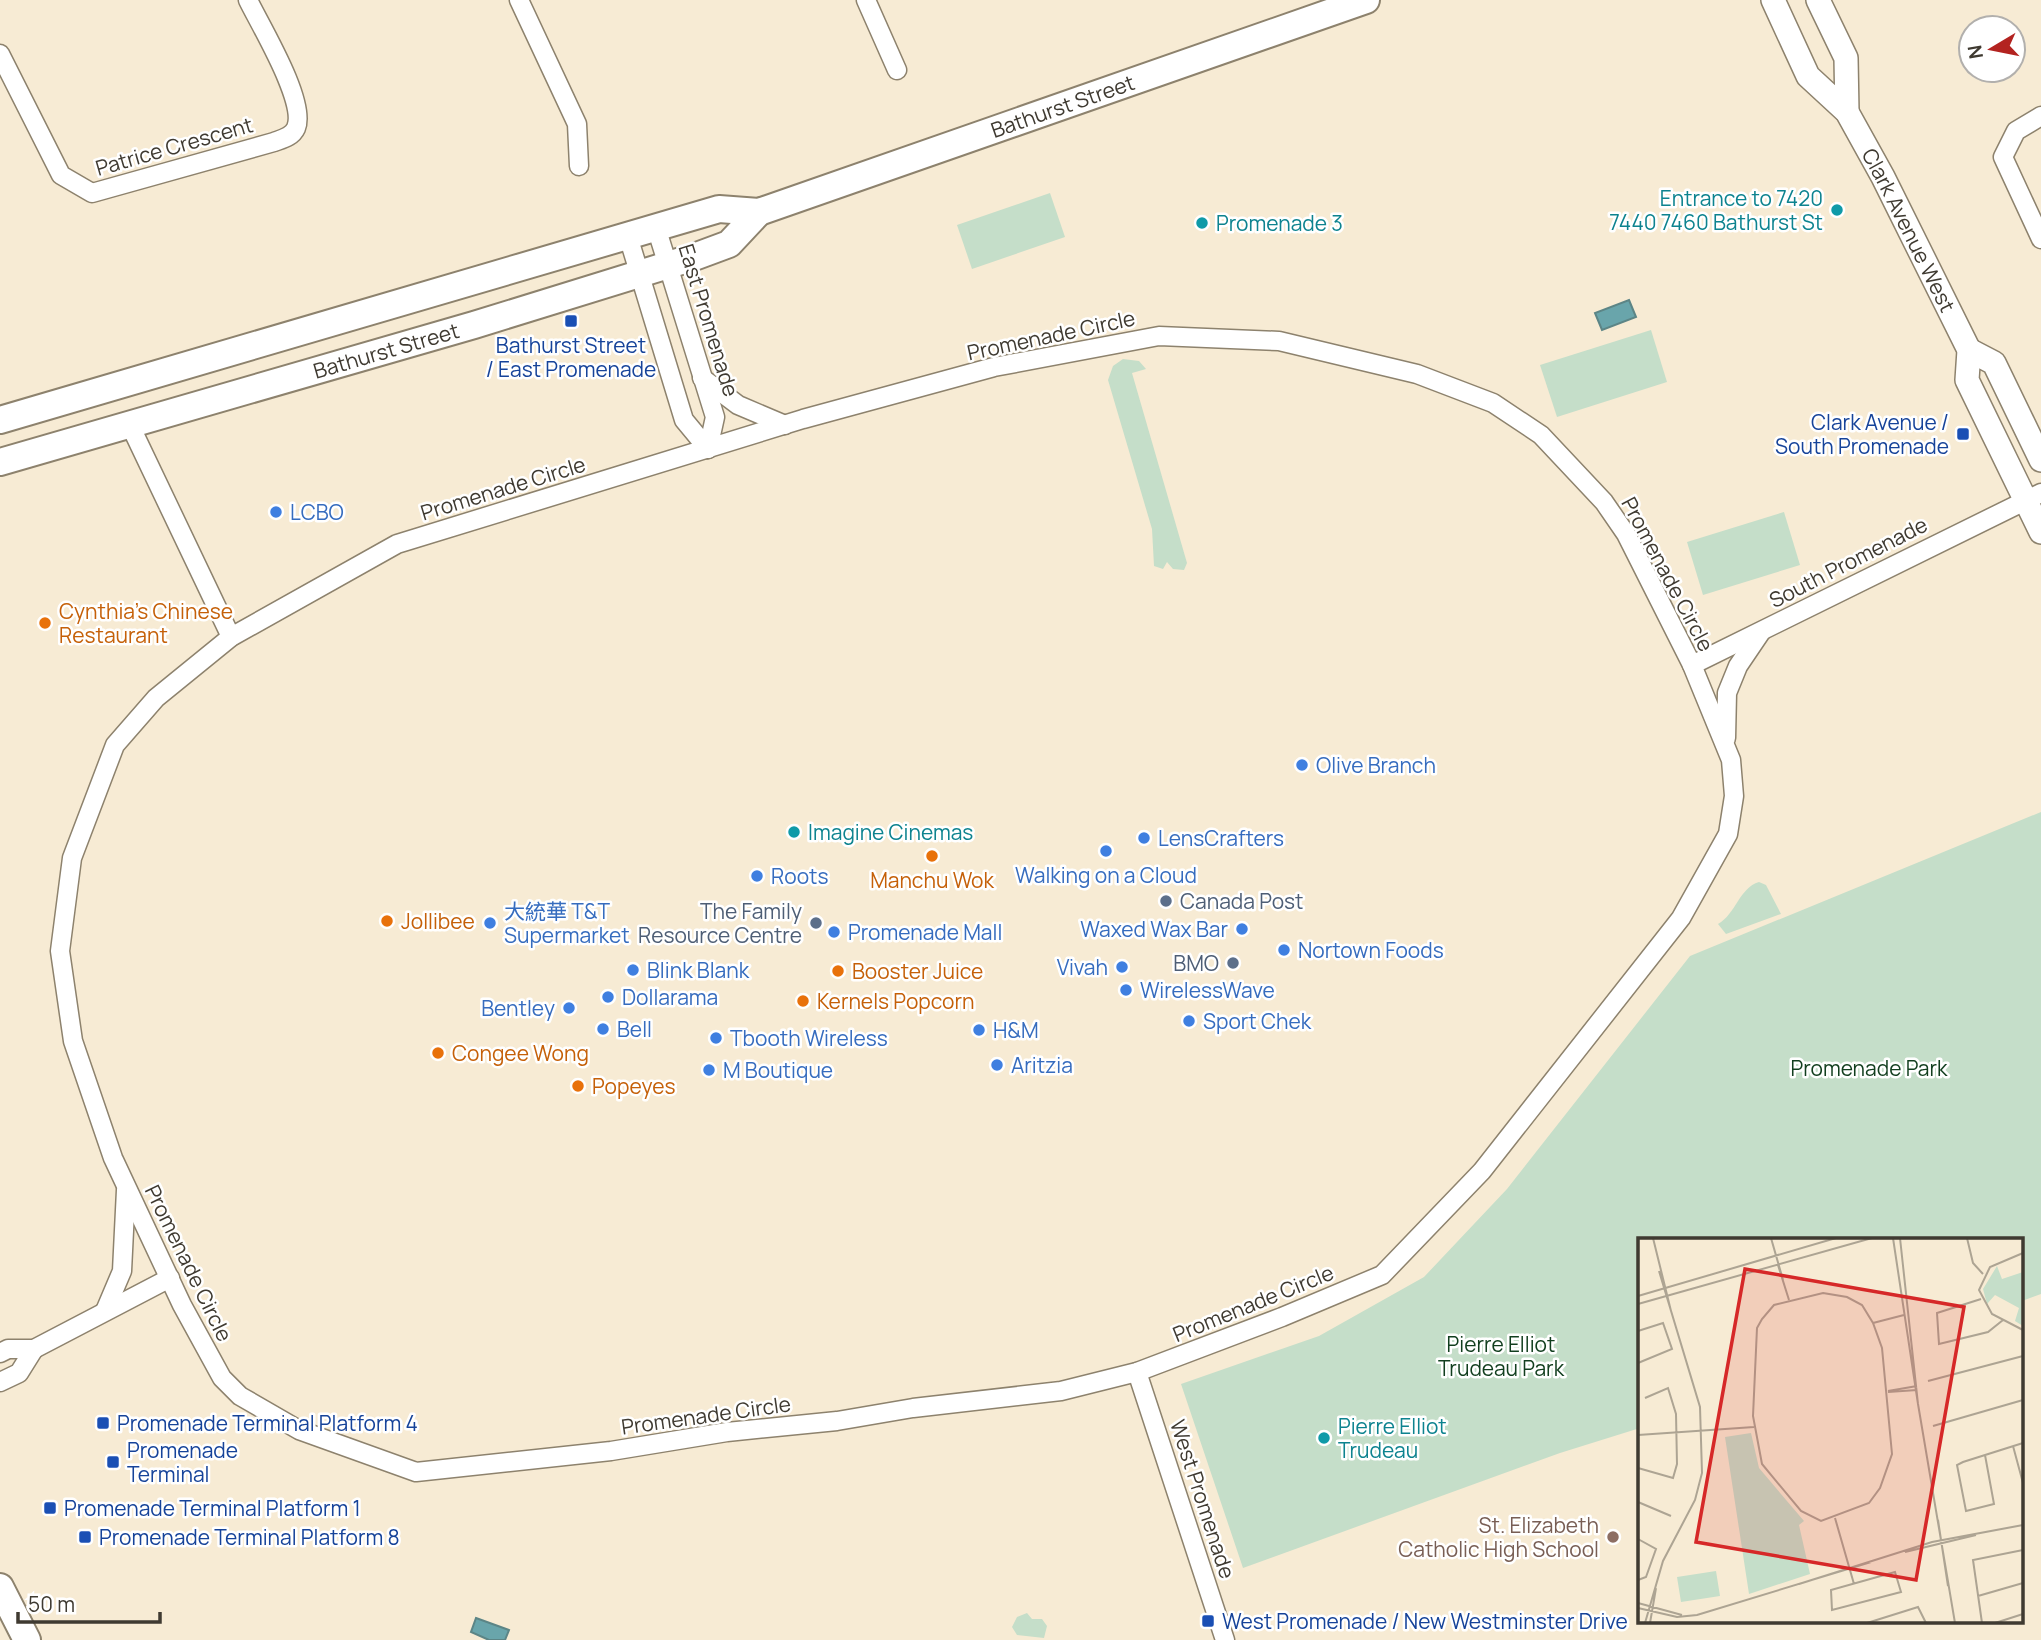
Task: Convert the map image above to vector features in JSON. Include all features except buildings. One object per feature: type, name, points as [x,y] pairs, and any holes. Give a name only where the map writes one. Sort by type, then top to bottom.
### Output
[{"type":"main road","name":"Bathurst Street","points":[[0,420],[719,209],[759,212],[1366,0]]},
{"type":"main road","name":"Bathurst Street","points":[[0,462],[474,325],[640,274],[729,244],[759,212]]},
{"type":"main road","points":[[0,1587],[27,1640]]},
{"type":"street","name":"Patrice Crescent","points":[[0,54],[61,175],[92,193],[290,136],[297,127],[298,112],[291,90],[248,0]]},
{"type":"street","points":[[519,0],[577,124],[579,166]]},
{"type":"street","points":[[866,0],[897,70]]},
{"type":"street","name":"Clark Avenue West","points":[[1773,0],[1808,76],[1847,111],[1883,177],[1969,350],[1967,380],[2033,496],[2041,532]]},
{"type":"street","name":"Clark Avenue West","points":[[1818,0],[1846,58],[1847,111]]},
{"type":"street","points":[[2041,116],[2016,131],[2003,157],[2041,239]]},
{"type":"street","name":"East Promenade","points":[[656,227],[715,417],[708,449]]},
{"type":"street","points":[[628,236],[684,420],[708,449]]},
{"type":"street","name":"Promenade Circle","points":[[1159,336],[1279,341],[1418,374],[1493,403],[1541,435],[1568,460],[1604,502],[1626,534],[1692,665],[1731,760],[1734,796],[1728,834],[1681,918],[1482,1171],[1382,1275],[1282,1317],[1137,1372],[1061,1391],[913,1408],[837,1421],[727,1432],[611,1451],[416,1472],[299,1430],[240,1396],[222,1378],[209,1356],[126,1186],[100,1126],[73,1041],[60,951],[72,858],[115,745],[156,698],[231,636],[397,544],[708,449],[994,367],[1159,336]]},
{"type":"street","name":"Clark Avenue West","points":[[1969,350],[1994,363],[2041,460]]},
{"type":"street","points":[[702,377],[738,405],[785,425]]},
{"type":"street","points":[[129,423],[231,636]]},
{"type":"street","name":"South Promenade","points":[[1692,665],[2033,496]]},
{"type":"street","name":"Promenade Circle","points":[[1726,748],[1727,692],[1738,666],[1761,631]]},
{"type":"street","points":[[105,1311],[122,1271],[126,1186]]},
{"type":"street","points":[[0,1353],[8,1349],[34,1349],[170,1278]]},
{"type":"street","points":[[0,1382],[19,1373],[34,1349]]},
{"type":"street","name":"West Promenade","points":[[1137,1372],[1225,1640]]},
{"type":"green space","points":[[1050,193],[1065,237],[972,269],[957,225]]},
{"type":"green space","points":[[1651,330],[1667,382],[1557,417],[1540,365]]},
{"type":"green space","points":[[1123,359],[1139,361],[1146,369],[1132,373],[1187,563],[1184,570],[1173,569],[1167,562],[1163,569],[1154,566],[1152,529],[1108,380],[1113,366]]},
{"type":"green space","points":[[1784,512],[1800,565],[1703,595],[1687,542]]},
{"type":"green space","name":"Promenade Park","points":[[2041,812],[2041,1294],[2024,1300],[2024,1238],[1638,1238],[1638,1429],[1560,1453],[1243,1568],[1181,1384],[1319,1336],[1424,1277],[1507,1189],[1690,956]]},
{"type":"green space","points":[[1759,882],[1766,885],[1781,914],[1726,934],[1718,924],[1742,895]]},
{"type":"green space","points":[[1027,1613],[1032,1619],[1042,1619],[1047,1626],[1044,1638],[1017,1635],[1012,1627],[1017,1617]]},
{"type":"water","points":[[1629,300],[1636,317],[1602,330],[1595,313]]},
{"type":"water","points":[[476,1618],[509,1630],[505,1640],[489,1640],[471,1632]]},
{"type":"place","name":"Entrance to 7420 7440 7460 Bathurst St","points":[[1837,210]]},
{"type":"place","name":"Promenade 3","points":[[1202,223]]},
{"type":"place","name":"Bathurst Street / East Promenade","points":[[571,321]]},
{"type":"place","name":"Clark Avenue / South Promenade","points":[[1963,434]]},
{"type":"place","name":"LCBO","points":[[276,512]]},
{"type":"place","name":"Cynthia's Chinese Restaurant","points":[[45,623]]},
{"type":"place","name":"Olive Branch","points":[[1302,765]]},
{"type":"place","name":"Imagine Cinemas","points":[[794,832]]},
{"type":"place","name":"LensCrafters","points":[[1144,838]]},
{"type":"place","name":"Walking on a Cloud","points":[[1106,851]]},
{"type":"place","name":"Manchu Wok","points":[[932,856]]},
{"type":"place","name":"Roots","points":[[757,876]]},
{"type":"place","name":"Canada Post","points":[[1166,901]]},
{"type":"place","name":"Jollibee","points":[[387,921]]},
{"type":"place","name":"大統華 T&T Supermarket","points":[[490,923]]},
{"type":"place","name":"The Family Resource Centre","points":[[816,923]]},
{"type":"place","name":"Waxed Wax Bar","points":[[1242,929]]},
{"type":"place","name":"Promenade Mall","points":[[834,932]]},
{"type":"place","name":"Nortown Foods","points":[[1284,950]]},
{"type":"place","name":"BMO","points":[[1233,963]]},
{"type":"place","name":"Vivah","points":[[1122,967]]},
{"type":"place","name":"Blink Blank","points":[[633,970]]},
{"type":"place","name":"Booster Juice","points":[[838,971]]},
{"type":"place","name":"WirelessWave","points":[[1126,990]]},
{"type":"place","name":"Dollarama","points":[[608,997]]},
{"type":"place","name":"Kernels Popcorn","points":[[803,1001]]},
{"type":"place","name":"Bentley","points":[[569,1008]]},
{"type":"place","name":"Sport Chek","points":[[1189,1021]]},
{"type":"place","name":"Bell","points":[[603,1029]]},
{"type":"place","name":"H&M","points":[[979,1030]]},
{"type":"place","name":"Tbooth Wireless","points":[[716,1038]]},
{"type":"place","name":"Congee Wong","points":[[438,1053]]},
{"type":"place","name":"Aritzia","points":[[997,1065]]},
{"type":"place","name":"M Boutique","points":[[709,1070]]},
{"type":"place","name":"Popeyes","points":[[578,1086]]},
{"type":"place","name":"Promenade Terminal Platform 4","points":[[103,1423]]},
{"type":"place","name":"Pierre Elliot Trudeau","points":[[1324,1438]]},
{"type":"place","name":"Promenade Terminal","points":[[113,1462]]},
{"type":"place","name":"Promenade Terminal Platform 1","points":[[50,1508]]},
{"type":"place","name":"Promenade Terminal Platform 8","points":[[85,1537]]},
{"type":"place","name":"St. Elizabeth Catholic High School","points":[[1613,1537]]},
{"type":"place","name":"West Promenade / New Westminster Drive","points":[[1208,1621]]},
{"type":"park label","name":"Pierre Elliot Trudeau Park","points":[[1501,1356]]}]
